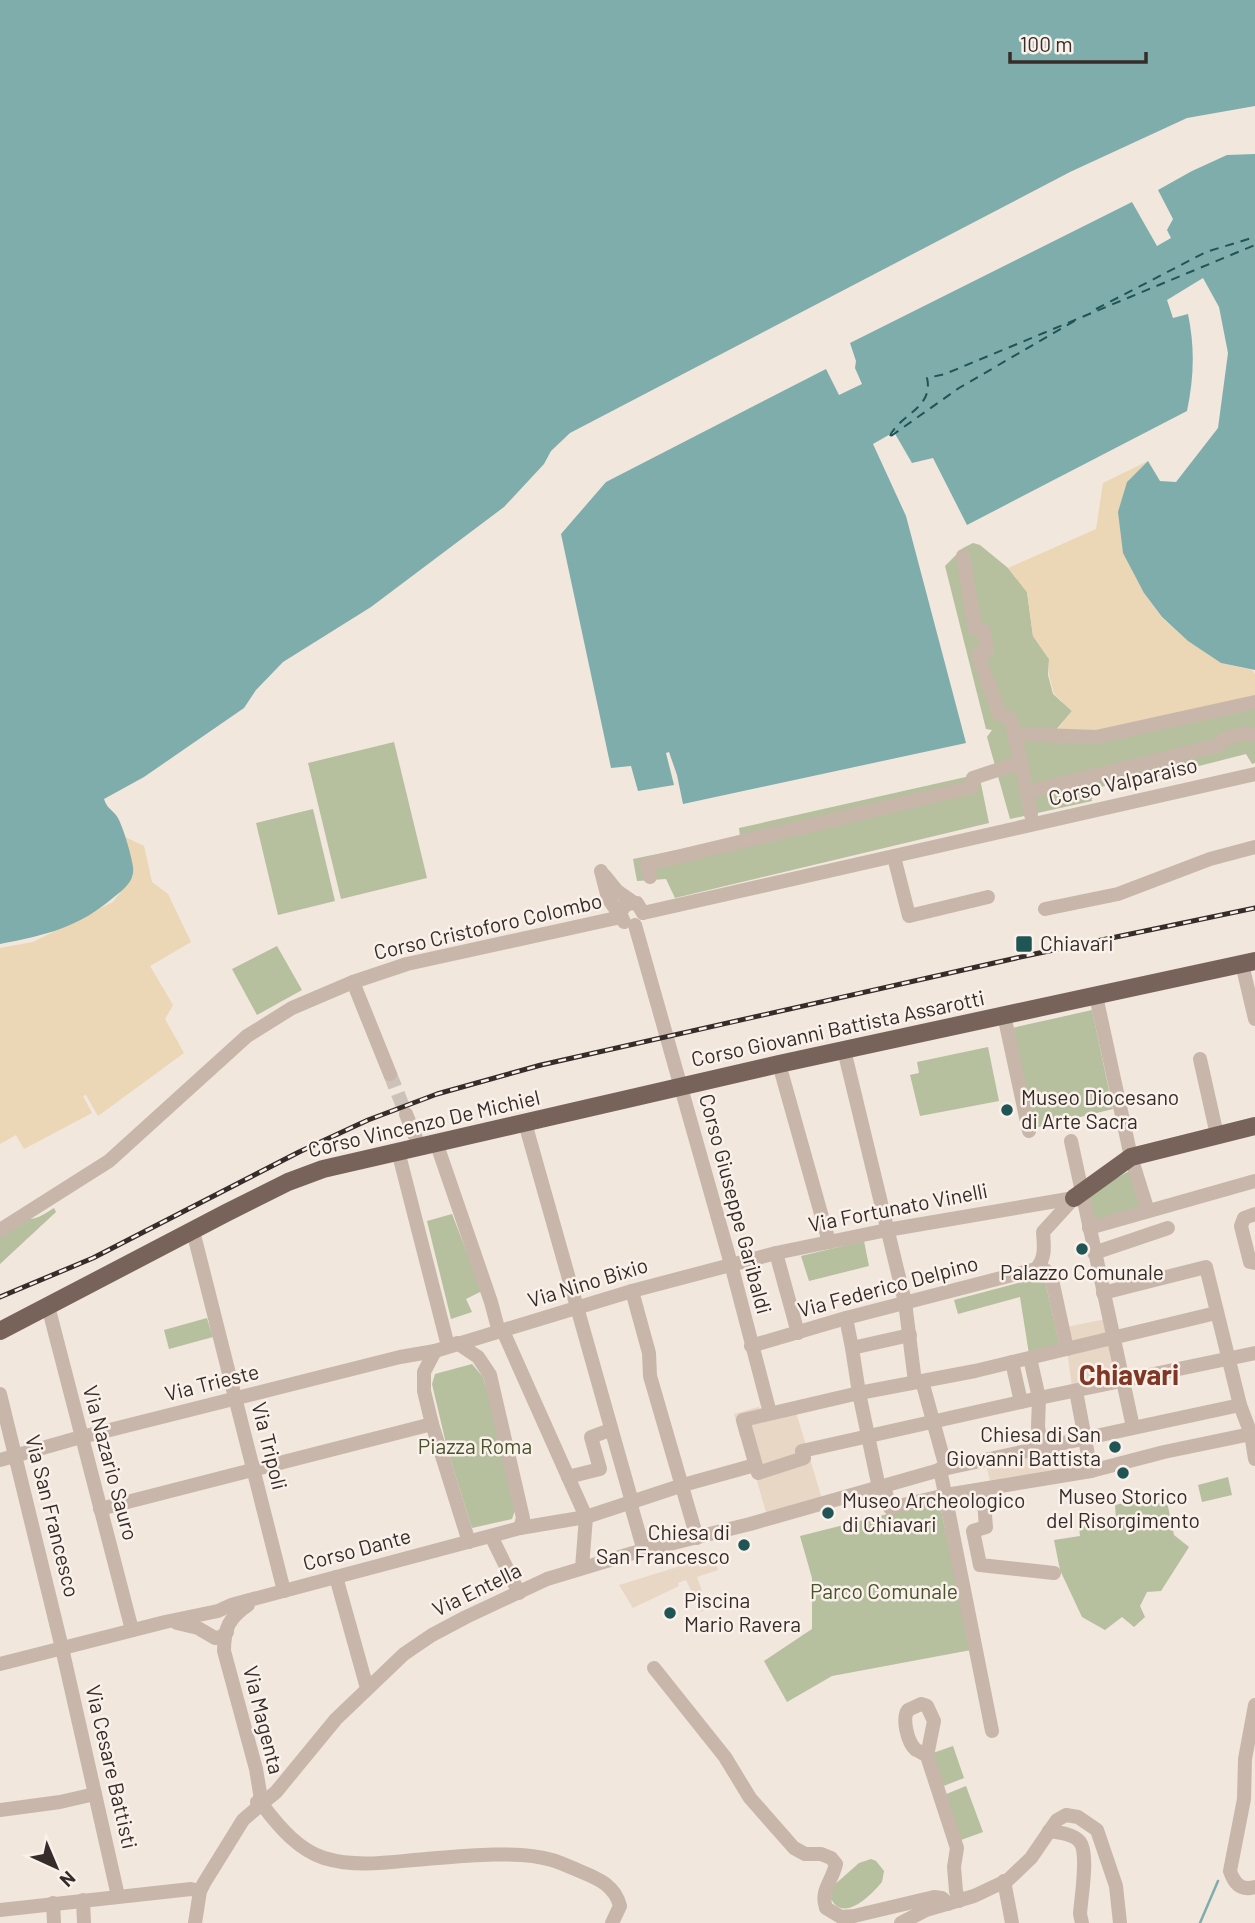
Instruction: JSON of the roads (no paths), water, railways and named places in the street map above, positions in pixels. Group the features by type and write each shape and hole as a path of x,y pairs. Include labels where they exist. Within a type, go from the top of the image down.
{"main road":[{"name":"Corso Giovanni Battista Assarotti","path":"682,1086 1249,962"},
{"name":"Corso Vincenzo De Michiel","path":"2,1329 304,1175 682,1086"},
{"path":"1077,1195 1131,1157 1255,1126"}],"street":[{"path":"963,556 975,628 984,631 987,651 978,654 1000,715 1011,719 1017,764 1027,792 1031,815"},
{"path":"1014,734 1096,737 1255,702"},
{"path":"1027,792 1219,745 1223,739 1246,733 1255,735"},
{"path":"650,877 647,864 975,781 1017,764"},
{"name":"Corso Valparaiso","path":"894,857 1255,774"},
{"path":"1045,909 1118,894 1210,859 1255,848"},
{"path":"637,913 601,871 608,898 628,925 637,913 894,857 909,916 988,897"},
{"name":"Corso Giuseppe Garibaldi","path":"637,913 769,1413"},
{"name":"Corso Cristoforo Colombo","path":"0,1230 94,1171 138,1136 247,1036 292,1008 352,982 407,964 621,917"},
{"path":"1249,962 1255,1019"},
{"path":"352,982 390,1074"},
{"path":"1096,996 1131,1157 1148,1211"},
{"path":"1003,1015 1029,1131"},
{"path":"844,1049 905,1302 918,1382 934,1422 992,1731"},
{"path":"1200,1059 1217,1135"},
{"path":"779,1064 829,1242"},
{"path":"407,1114 427,1144 501,1332 586,1517 582,1568"},
{"path":"525,1123 644,1551"},
{"path":"1071,1141 1077,1195 1088,1228 1133,1427"},
{"path":"398,1151 447,1346"},
{"path":"1088,1228 1255,1181"},
{"path":"1036,1269 1044,1254 1043,1232 1077,1195"},
{"name":"Via Fortunato Vinelli","path":"731,1264 887,1230 1077,1195"},
{"path":"1255,1214 1244,1218 1241,1226 1250,1262 1255,1263"},
{"path":"1094,1253 1168,1227"},
{"name":"Via Tripoli","path":"192,1231 284,1591"},
{"path":"776,1253 798,1333"},
{"name":"Via Nino Bixio","path":"447,1346 731,1264"},
{"path":"1102,1293 1206,1267 1240,1405 1253,1434 1255,1458"},
{"path":"1036,1269 1045,1270 1051,1275 1067,1349"},
{"name":"Via Federico Delpino","path":"751,1346 905,1302 1036,1269"},
{"path":"632,1291 649,1353 650,1376 697,1538"},
{"name":"Via Nazario Sauro","path":"48,1306 132,1630"},
{"path":"1216,1313 1030,1358 743,1420 755,1465 758,1472 804,1458 803,1451 1255,1353"},
{"path":"846,1318 859,1393 882,1487 890,1508 946,1495 1090,1471 1164,1452 1253,1434"},
{"path":"852,1348 910,1335"},
{"path":"447,1346 424,1372 424,1391 469,1542 520,1528 586,1517 682,1485 755,1465"},
{"path":"447,1346 478,1356 490,1375 523,1518 520,1528"},
{"name":"Via Trieste","path":"0,1460 81,1437 447,1346"},
{"path":"1030,1358 1039,1398 1038,1427 1042,1448"},
{"path":"1012,1362 1021,1402"},
{"path":"1075,1392 1090,1471"},
{"name":"Via San Francesco","path":"0,1394 62,1648"},
{"name":"Via Entella","path":"200,1891 243,1820 276,1792 336,1719 404,1654 432,1635 547,1579 943,1469 1240,1405"},
{"path":"100,1509 432,1424"},
{"path":"568,1477 600,1469 591,1437 610,1430"},
{"path":"983,1489 986,1527 973,1531 980,1565 1054,1573"},
{"path":"491,1536 519,1593"},
{"name":"Corso Dante","path":"217,1624 257,1598 469,1542"},
{"path":"336,1577 367,1688"},
{"path":"0,1664 165,1622 217,1624"},
{"name":"Via Magenta","path":"217,1624 256,1769 262,1803"},
{"name":"Via Cesare Battisti","path":"62,1648 118,1896"},
{"path":"654,1668 725,1757 750,1798 794,1848 805,1854 821,1854 831,1858 836,1864 823,1891 826,1908 841,1917 934,1897 954,1902"},
{"path":"1255,1705 1245,1759 1244,1799 1230,1871 1239,1886 1255,1887"},
{"path":"927,1756 957,1848 954,1902"},
{"path":"0,1810 95,1794"},
{"path":"262,1803 297,1844 321,1857 341,1862 370,1864 514,1855 551,1859 601,1880 612,1889 620,1906 617,1921"},
{"path":"901,1923 926,1910 954,1902 1004,1881 1031,1858 1057,1820 1066,1815 1078,1817 1097,1830 1116,1886 1120,1923"},
{"path":"1049,1831 1077,1839 1082,1844 1085,1854 1080,1914 1082,1923"},
{"path":"1004,1881 1012,1923"},
{"path":"0,1910 191,1889 200,1891 195,1923"},
{"path":"83,1900 84,1923"},
{"path":"53,1903 54,1923"}],"water":[{"path":"0,0 1255,0 1255,106 1187,118 1070,172 570,433 551,451 544,464 504,507 371,607 283,662 256,690 244,708 144,777 104,799 121,825 132,862 132,876 121,891 101,908 61,929 0,944"},
{"path":"1255,154 1255,670 1221,663 1188,641 1162,617 1144,593 1123,553 1118,512 1127,482 1148,461 1160,481 1176,482 1218,428 1228,353 1219,307 1203,278 1167,300 1173,318 1188,314 1193,362 1187,411 967,525 933,458 912,463 894,432 873,444 906,516 966,743 683,804 669,752 666,753 674,785 638,791 631,766 611,768 561,534 606,482 826,369 839,395 862,384 855,368 856,361 850,343 1132,202 1157,246 1171,238 1167,230 1173,219 1158,190 1227,155"}],"waterway":[{"path":"1200,1923 1218,1881"}],"tunnel":[{"path":"390,1074 406,1114"}],"railway":[{"path":"0,1297 93,1258 299,1152 368,1120 437,1094 541,1065 1025,956 1255,908"}],"place":[{"name":"Chiavari","path":"1024,944"},
{"name":"Museo Diocesano di Arte Sacra","path":"1007,1110"},
{"name":"Palazzo Comunale","path":"1082,1249"},
{"name":"Chiesa di San Giovanni Battista","path":"1115,1447"},
{"name":"Museo Storico del Risorgimento","path":"1123,1473"},
{"name":"Museo Archeologico di Chiavari","path":"828,1513"},
{"name":"Chiesa di San Francesco","path":"744,1545"},
{"name":"Piscina Mario Ravera","path":"670,1613"}],"district":[{"name":"Chiavari","path":"1129,1375"}],"park label":[{"name":"Piazza Roma","path":"475,1447"},
{"name":"Parco Comunale","path":"884,1592"}]}
